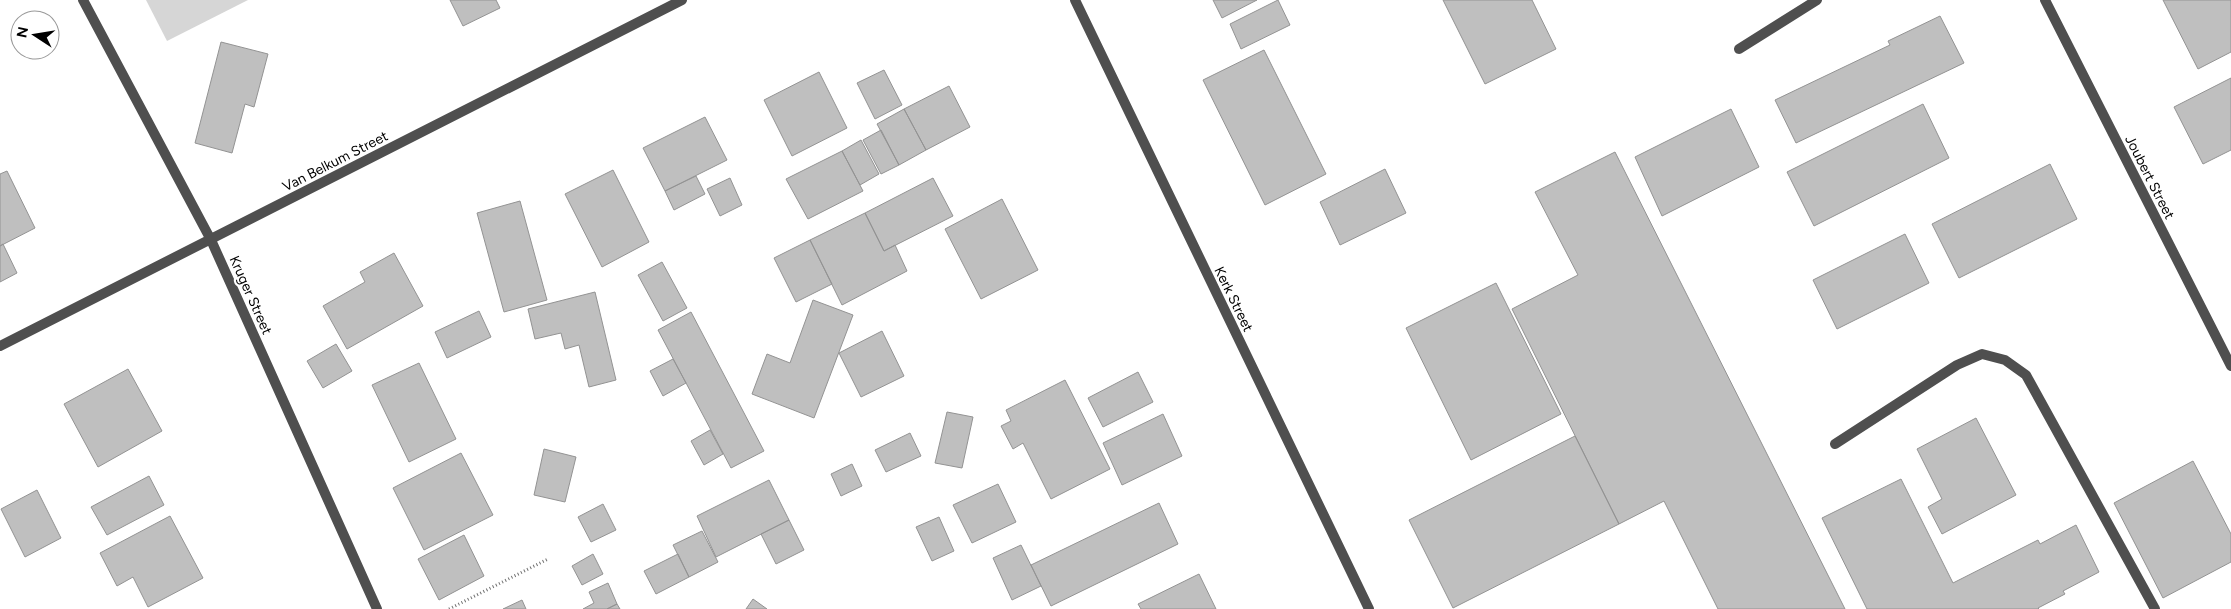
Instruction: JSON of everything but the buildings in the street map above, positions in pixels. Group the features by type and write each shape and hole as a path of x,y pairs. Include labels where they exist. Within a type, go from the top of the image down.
{"street":[{"name":"Kruger Street","path":"83,0 211,240 377,609"},
{"name":"Van Belkum Street","path":"0,346 682,0"},
{"name":"Kerk Street","path":"1075,0 1369,609"},
{"path":"1739,49 1817,0"},
{"name":"Joubert Street","path":"2045,0 2231,366"},
{"path":"1835,444 1957,365 1982,354 2005,360 2026,375 2155,609"}],"path":[{"path":"450,609 548,559"}],"shaded area":[{"path":"146,0 248,0 167,41"}]}
